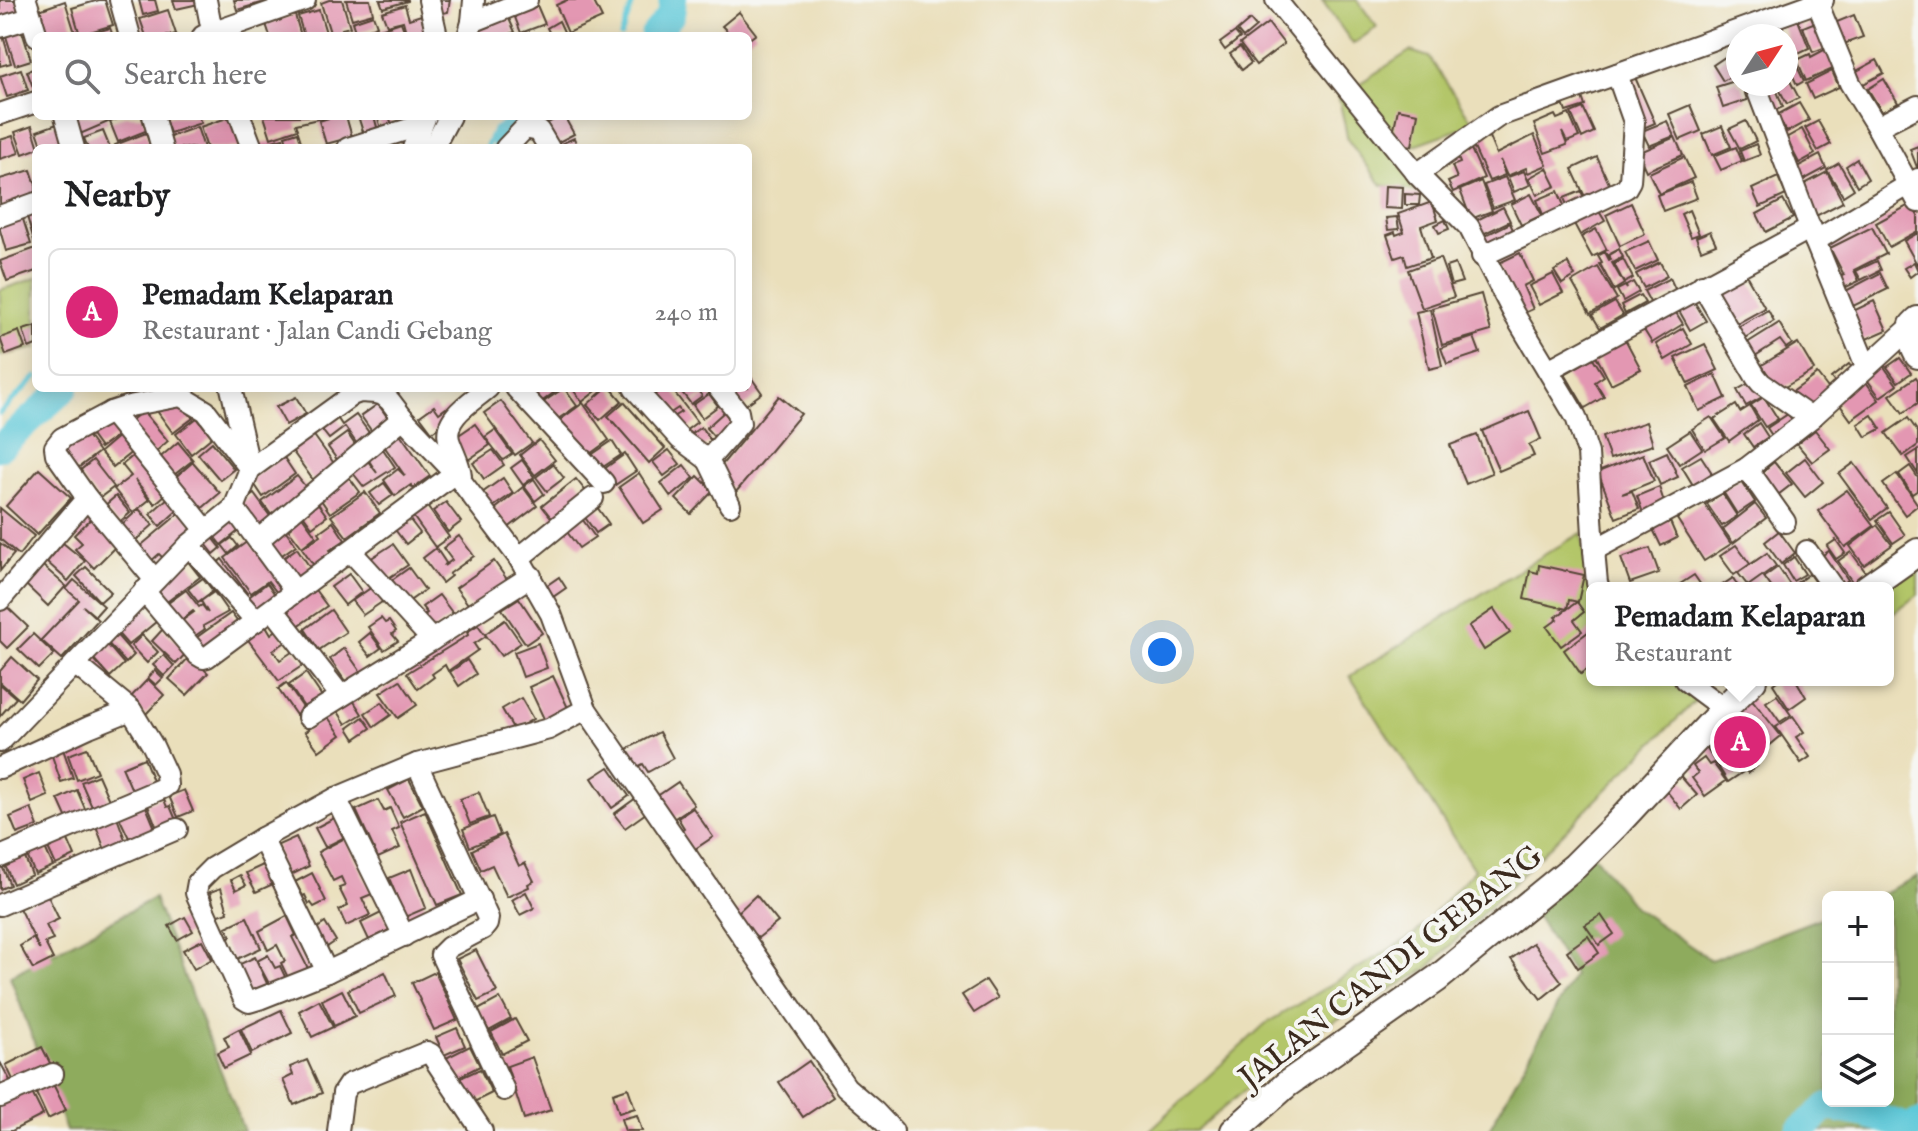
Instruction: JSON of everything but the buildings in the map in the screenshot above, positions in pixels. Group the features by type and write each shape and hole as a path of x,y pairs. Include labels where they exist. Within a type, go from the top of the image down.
{"main road":[{"path":"1916,323 1915,349 1918,355"},
{"path":"1876,582 1918,552"},
{"name":"JALAN CANDI GEBANG","path":"1234,1131 1287,1084 1438,978 1575,866 1747,686"}],"street":[{"path":"120,0 129,32"},
{"path":"206,0 210,32"},
{"path":"218,32 305,0"},
{"path":"429,0 436,32"},
{"path":"470,29 474,0"},
{"path":"470,29 527,0"},
{"path":"1276,0 1417,174 1469,227 1514,314 1576,417 1588,453 1597,582"},
{"path":"1548,370 1702,285 1915,188 1850,83 1820,1 1766,24"},
{"path":"0,27 31,18"},
{"path":"1417,174 1499,116 1617,74 1726,40"},
{"path":"1482,256 1622,191 1628,185 1634,122 1617,74"},
{"path":"1760,96 1866,366"},
{"path":"0,114 32,103"},
{"path":"1877,127 1918,106"},
{"path":"66,120 73,144"},
{"path":"154,120 161,144"},
{"path":"242,120 250,144"},
{"path":"359,144 424,120"},
{"path":"415,144 424,120"},
{"path":"435,144 448,120"},
{"path":"510,144 525,128 539,131 547,144"},
{"path":"0,216 32,204"},
{"path":"1702,285 1756,377 1811,418"},
{"path":"1594,550 1747,468 1811,418 1916,323"},
{"path":"232,392 250,469"},
{"path":"0,742 189,545 234,508 250,469 352,395 360,392 383,395 458,477 519,558 551,614 586,709 846,1087 893,1131"},
{"path":"250,469 206,411 181,396 111,412 62,438 55,447 56,454 203,658 458,477 462,473 449,439 449,425 483,392"},
{"path":"519,392 599,491 519,558"},
{"path":"638,392 680,439 708,460 730,505"},
{"path":"708,460 740,423 738,412 722,392"},
{"path":"111,412 206,530"},
{"path":"258,540 403,418"},
{"path":"1747,468 1785,522"},
{"path":"0,600 87,498"},
{"path":"234,508 295,591"},
{"path":"189,545 256,621"},
{"path":"1807,551 1829,582"},
{"path":"357,558 432,640"},
{"path":"308,717 531,576"},
{"path":"279,617 341,696"},
{"path":"0,857 167,785 166,774 153,746 131,710 75,664"},
{"path":"1693,686 1724,709"},
{"path":"480,899 327,972 249,1002 244,999 196,893 198,882 212,868 336,798 417,764 549,729 586,709"},
{"path":"0,768 131,710"},
{"path":"417,764 488,918 483,929 449,947 441,955 504,1090"},
{"path":"336,798 404,936"},
{"path":"0,905 177,829"},
{"path":"262,838 327,972"},
{"path":"338,1131 345,1087 427,1052 482,1131"},
{"path":"0,1097 53,1074"}],"green space":[{"path":"1322,0 1357,0 1377,27 1353,44"},
{"path":"1410,51 1429,57 1474,124 1412,146 1391,142 1354,87"},
{"path":"1336,85 1402,159 1418,192 1382,185 1371,171 1348,140"},
{"path":"32,279 32,349 0,356 0,290"},
{"path":"1582,533 1586,574 1590,582 1586,582 1586,686 1689,686 1699,697 1427,969 1310,1035 1196,1131 1149,1131 1265,1024 1415,934 1474,870 1350,676"},
{"path":"1918,544 1918,595 1894,612 1892,582"},
{"path":"1592,853 1634,907 1711,960 1822,917 1822,1107 1894,1107 1894,891 1887,891 1918,876 1918,1131 1488,1131 1574,975 1536,915"},
{"path":"154,898 244,1131 66,1131 10,976"}],"waterway":[{"path":"622,32 634,0"},
{"path":"657,32 671,15 673,0"},
{"path":"488,144 494,130 511,120"},
{"path":"505,140 506,136 537,120"},
{"path":"0,413 32,381"},
{"path":"0,447 61,392"},
{"path":"1800,1131 1827,1107 1866,1114 1911,1128 1918,1123"}],"place":[{"name":"Pemadam Kelaparan","path":"1740,742"}]}
